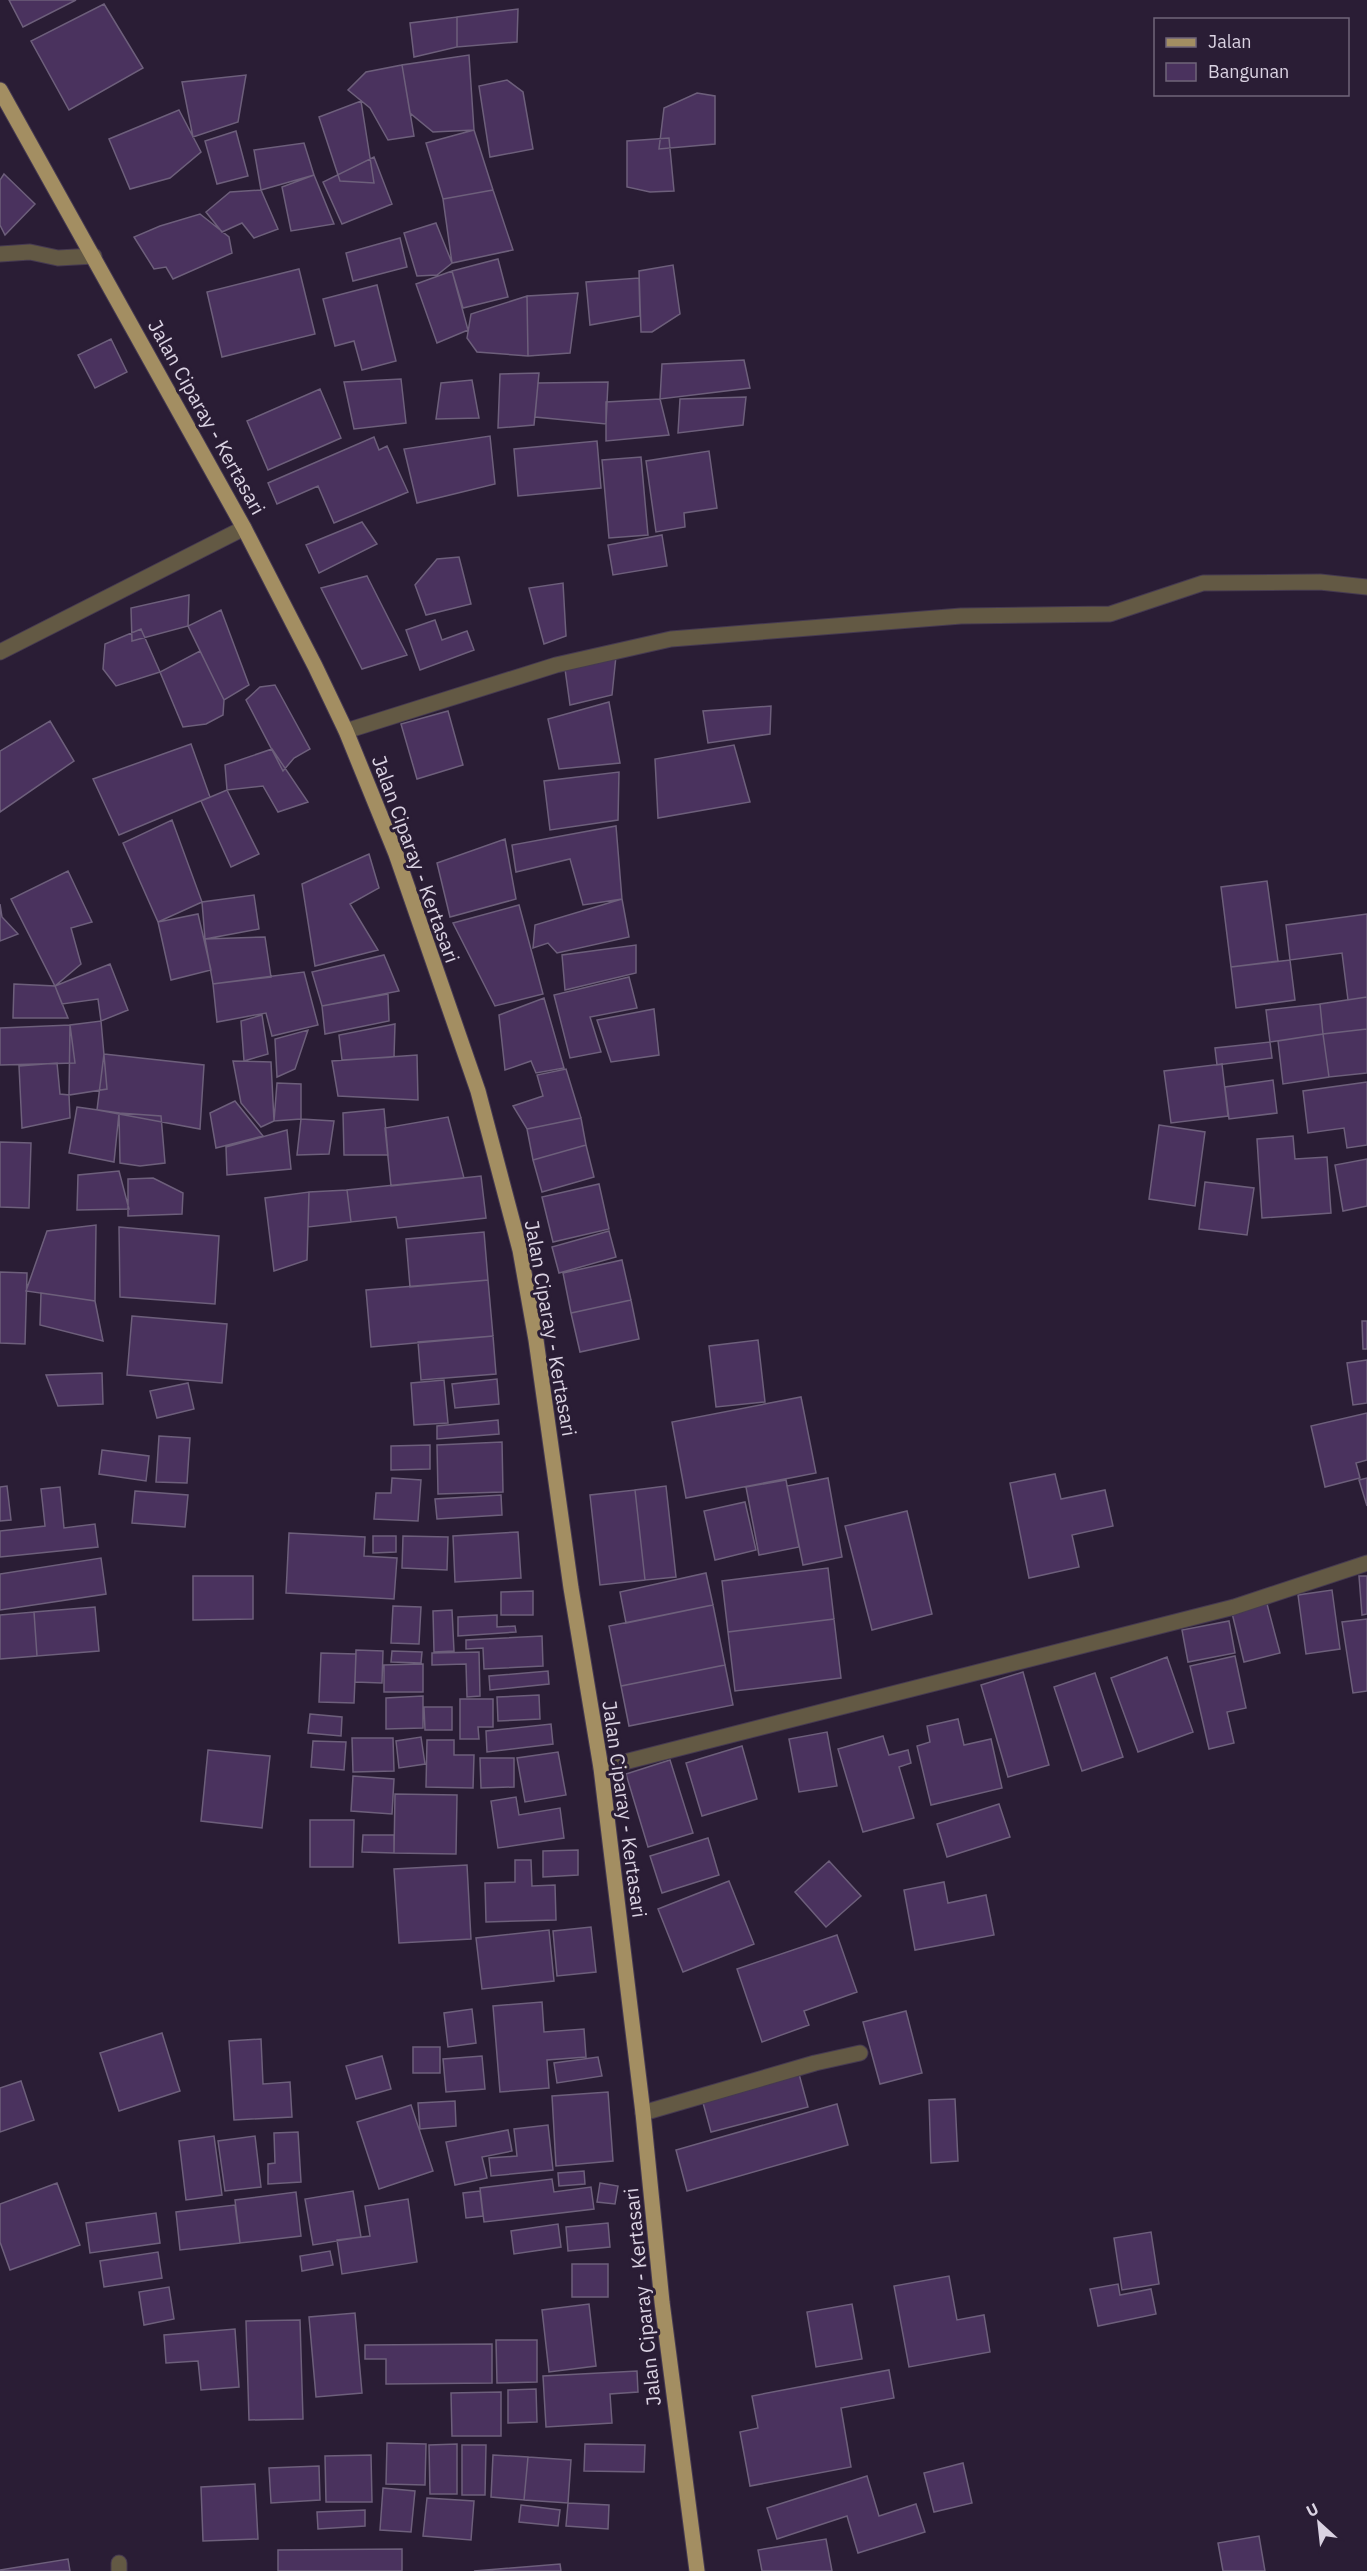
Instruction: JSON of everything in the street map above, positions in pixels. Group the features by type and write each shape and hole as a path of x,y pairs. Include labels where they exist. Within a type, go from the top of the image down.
{"main road":[{"name":"Jalan Ciparay - Kertasari","path":"0,90 244,528 346,731 396,854 478,1091 520,1250 536,1340 571,1588 601,1768 643,2113 664,2314 697,2571"}],"street":[{"path":"0,254 30,252 58,258 94,256"},
{"path":"0,652 244,528"},
{"path":"346,731 556,665 671,639 961,616 1110,614 1203,583 1320,582 1367,587"},
{"path":"601,1768 1234,1607 1367,1563"},
{"path":"643,2113 815,2063 860,2053"}],"building":[{"path":"9,0 76,0 23,27"},
{"path":"104,4 143,68 69,110 31,41"},
{"path":"518,9 517,42 457,47 457,17"},
{"path":"457,17 457,47 414,57 410,23"},
{"path":"469,55 474,130 433,132 410,113 402,65"},
{"path":"402,65 414,136 388,140 370,108 348,90 366,72"},
{"path":"246,75 238,122 193,137 182,82"},
{"path":"507,80 523,92 533,149 490,157 479,86"},
{"path":"697,93 715,96 715,144 659,149 664,108"},
{"path":"361,101 374,183 340,181 319,117"},
{"path":"179,110 201,152 170,178 130,189 109,139"},
{"path":"474,130 493,190 443,199 426,143"},
{"path":"236,131 248,176 217,184 205,141"},
{"path":"669,138 674,191 650,192 627,187 627,141"},
{"path":"304,143 314,175 261,190 254,150"},
{"path":"374,157 392,204 342,224 323,182"},
{"path":"4,174 35,204 5,235 0,225 0,180"},
{"path":"314,175 334,224 291,231 282,187"},
{"path":"261,190 278,229 254,238 242,223 222,232 206,212 230,192"},
{"path":"493,190 513,250 452,263 443,199"},
{"path":"200,214 229,237 232,253 173,279 166,267 154,269 134,237 160,226"},
{"path":"436,223 452,263 437,275 417,276 404,233"},
{"path":"400,238 407,267 353,281 346,253"},
{"path":"498,259 508,297 463,308 452,271"},
{"path":"673,265 680,314 652,332 641,332 639,271"},
{"path":"299,269 315,334 222,357 207,292"},
{"path":"452,271 468,330 437,343 416,284"},
{"path":"639,278 640,316 590,325 586,282"},
{"path":"377,285 396,361 362,370 354,341 335,346 323,299"},
{"path":"578,293 570,353 528,356 527,296"},
{"path":"527,296 528,356 477,352 467,338 471,314"},
{"path":"111,339 127,372 95,388 78,355"},
{"path":"744,360 750,388 660,399 662,364"},
{"path":"539,373 534,425 498,428 500,374"},
{"path":"401,379 406,423 354,429 344,382"},
{"path":"472,380 479,418 436,419 441,383"},
{"path":"608,382 606,424 535,417 538,383"},
{"path":"320,389 341,438 268,470 247,421"},
{"path":"746,397 743,425 678,433 680,399"},
{"path":"660,399 669,435 606,441 606,402"},
{"path":"490,436 495,484 417,503 404,449"},
{"path":"374,437 379,450 387,446 408,492 334,523 318,486 277,504 268,483"},
{"path":"597,441 601,488 518,496 514,449"},
{"path":"709,451 717,508 684,513 685,527 656,532 646,461"},
{"path":"641,457 648,535 609,538 602,460"},
{"path":"362,522 377,544 319,573 306,545"},
{"path":"662,535 667,566 613,575 608,545"},
{"path":"459,557 471,604 426,615 415,585 437,559"},
{"path":"367,576 407,655 362,669 321,588"},
{"path":"563,583 566,636 544,644 529,588"},
{"path":"189,595 188,626 132,641 131,608"},
{"path":"221,610 249,685 224,700 188,626"},
{"path":"435,620 442,640 467,631 474,650 420,670 406,630"},
{"path":"141,629 160,672 116,686 103,669 105,644"},
{"path":"200,651 224,700 223,715 206,724 183,727 160,672"},
{"path":"616,656 612,695 570,705 565,669"},
{"path":"275,685 310,749 294,758 283,771 246,700 260,687"},
{"path":"609,702 620,763 559,769 548,719"},
{"path":"771,706 770,734 708,743 703,711"},
{"path":"448,711 463,765 417,779 401,724"},
{"path":"50,721 74,761 0,812 0,751"},
{"path":"191,744 210,797 119,835 93,779"},
{"path":"734,745 750,802 658,818 655,759"},
{"path":"272,749 308,802 278,812 263,786 227,790 225,765"},
{"path":"619,772 618,820 550,830 544,781"},
{"path":"227,790 259,854 231,867 201,801"},
{"path":"172,820 202,902 158,922 123,843"},
{"path":"616,826 622,899 583,905 570,859 516,872 512,845"},
{"path":"505,839 516,899 450,917 437,863"},
{"path":"369,854 379,888 350,904 378,950 315,966 302,884"},
{"path":"68,871 92,922 71,928 81,964 55,986 11,899"},
{"path":"1267,881 1278,961 1231,967 1221,887"},
{"path":"254,895 259,929 205,939 202,902"},
{"path":"622,899 629,937 557,953 548,943 533,948 535,925"},
{"path":"0,904 2,917 18,934 0,941"},
{"path":"519,905 543,994 495,1006 453,923"},
{"path":"198,914 211,970 171,980 158,922"},
{"path":"1367,914 1367,997 1348,1000 1342,953 1290,960 1286,925"},
{"path":"265,937 271,977 213,984 205,939"},
{"path":"636,945 636,973 565,990 562,955"},
{"path":"384,955 399,991 322,1006 312,972"},
{"path":"1290,960 1295,1000 1236,1008 1231,967"},
{"path":"110,964 128,1010 101,1021 98,999 62,1004 55,986"},
{"path":"304,972 318,1025 272,1036 266,1013 217,1022 213,984"},
{"path":"629,977 637,1008 590,1017 601,1052 570,1058 554,995"},
{"path":"14,984 55,986 68,1018 13,1018"},
{"path":"388,994 389,1021 325,1034 322,1006"},
{"path":"1367,997 1367,1029 1323,1034 1320,1004"},
{"path":"544,998 564,1068 536,1073 531,1061 505,1070 499,1015"},
{"path":"1320,1004 1323,1034 1270,1042 1266,1010"},
{"path":"654,1009 659,1055 611,1062 597,1020"},
{"path":"262,1015 268,1054 244,1061 241,1021"},
{"path":"101,1021 107,1089 69,1095 70,1025"},
{"path":"395,1024 394,1057 342,1060 339,1035"},
{"path":"70,1025 75,1063 0,1065 0,1028"},
{"path":"1367,1029 1367,1073 1329,1077 1323,1034"},
{"path":"308,1030 295,1069 277,1077 275,1039"},
{"path":"1323,1034 1329,1077 1283,1084 1278,1041"},
{"path":"1270,1042 1272,1058 1217,1065 1215,1048"},
{"path":"104,1054 204,1065 200,1129 97,1110"},
{"path":"417,1055 418,1100 338,1096 332,1061"},
{"path":"233,1061 271,1062 274,1121 261,1127 241,1103"},
{"path":"57,1063 60,1094 69,1095 70,1118 22,1128 19,1066"},
{"path":"1222,1064 1228,1116 1171,1123 1164,1071"},
{"path":"566,1069 581,1118 527,1129 513,1106 543,1096 537,1075"},
{"path":"1273,1080 1277,1113 1229,1119 1225,1087"},
{"path":"1367,1082 1367,1145 1347,1148 1344,1128 1308,1133 1303,1091"},
{"path":"277,1083 301,1084 301,1119 274,1121"},
{"path":"235,1101 263,1136 216,1148 210,1113"},
{"path":"77,1107 119,1113 114,1162 69,1153"},
{"path":"384,1109 388,1155 344,1155 343,1113"},
{"path":"119,1113 161,1116 165,1163 140,1166 120,1163"},
{"path":"448,1117 464,1178 391,1186 385,1128"},
{"path":"581,1118 586,1145 533,1160 527,1129"},
{"path":"301,1119 334,1121 329,1154 297,1155"},
{"path":"1159,1125 1205,1132 1195,1206 1149,1199"},
{"path":"287,1130 291,1169 227,1175 226,1147"},
{"path":"1293,1136 1295,1159 1327,1157 1331,1213 1262,1218 1257,1139"},
{"path":"0,1142 31,1143 29,1208 0,1207"},
{"path":"586,1145 594,1177 542,1192 533,1160"},
{"path":"1367,1159 1367,1206 1343,1211 1335,1165"},
{"path":"119,1171 129,1209 77,1210 78,1175"},
{"path":"481,1176 486,1218 398,1228 396,1217 351,1222 347,1190"},
{"path":"153,1178 183,1193 182,1214 128,1216 128,1179"},
{"path":"1205,1182 1254,1188 1247,1235 1199,1229"},
{"path":"599,1184 609,1229 553,1242 542,1197"},
{"path":"347,1190 351,1222 308,1227 309,1192"},
{"path":"309,1192 307,1260 274,1271 265,1198"},
{"path":"96,1225 95,1301 26,1291 47,1231"},
{"path":"119,1227 219,1236 215,1304 120,1297"},
{"path":"609,1231 616,1257 559,1273 552,1247"},
{"path":"484,1232 488,1280 410,1287 406,1239"},
{"path":"622,1260 631,1300 571,1313 563,1273"},
{"path":"0,1272 27,1273 25,1344 0,1343"},
{"path":"488,1280 493,1336 371,1347 366,1290"},
{"path":"41,1293 95,1301 103,1341 40,1325"},
{"path":"631,1300 639,1339 580,1352 571,1313"},
{"path":"132,1316 227,1324 222,1383 127,1375"},
{"path":"1362,1321 1367,1321 1367,1349 1363,1349"},
{"path":"493,1336 496,1374 421,1380 418,1342"},
{"path":"758,1340 765,1402 716,1407 709,1346"},
{"path":"1367,1360 1367,1403 1353,1405 1347,1363"},
{"path":"102,1373 103,1404 58,1406 46,1375"},
{"path":"497,1379 499,1404 455,1408 452,1384"},
{"path":"444,1380 448,1423 414,1425 411,1383"},
{"path":"188,1383 194,1409 157,1418 150,1391"},
{"path":"801,1397 816,1473 686,1498 672,1422"},
{"path":"1367,1413 1367,1460 1356,1463 1360,1478 1325,1487 1311,1426"},
{"path":"498,1420 499,1434 437,1439 437,1426"},
{"path":"159,1436 190,1438 187,1483 156,1482"},
{"path":"502,1442 503,1492 438,1494 437,1445"},
{"path":"430,1445 430,1469 391,1470 391,1446"},
{"path":"102,1450 149,1456 146,1481 99,1474"},
{"path":"1055,1474 1061,1499 1105,1490 1113,1526 1072,1535 1079,1567 1029,1578 1010,1483"},
{"path":"392,1478 421,1480 418,1521 374,1519 376,1493 391,1493"},
{"path":"828,1478 842,1557 803,1565 787,1486"},
{"path":"1367,1478 1367,1506 1359,1480"},
{"path":"786,1480 799,1547 759,1555 746,1487"},
{"path":"7,1486 11,1520 0,1521 0,1487"},
{"path":"666,1486 676,1577 645,1580 635,1490"},
{"path":"60,1487 64,1528 95,1524 98,1547 0,1557 0,1531 45,1526 41,1489"},
{"path":"635,1490 645,1580 600,1585 590,1495"},
{"path":"135,1491 188,1495 185,1527 132,1523"},
{"path":"501,1495 502,1515 437,1519 435,1499"},
{"path":"745,1502 756,1550 715,1560 704,1511"},
{"path":"907,1511 932,1614 872,1630 845,1526"},
{"path":"518,1532 521,1578 455,1582 453,1536"},
{"path":"289,1533 365,1537 364,1556 397,1558 394,1599 286,1593"},
{"path":"373,1536 396,1536 396,1552 373,1553"},
{"path":"403,1536 448,1537 447,1570 402,1568"},
{"path":"101,1558 106,1594 0,1610 0,1574"},
{"path":"828,1568 834,1619 728,1632 722,1581"},
{"path":"706,1573 713,1605 626,1623 620,1592"},
{"path":"193,1576 253,1576 253,1619 193,1620"},
{"path":"1359,1576 1367,1576 1367,1614 1362,1615"},
{"path":"1332,1590 1340,1649 1306,1654 1298,1595"},
{"path":"533,1591 533,1615 501,1615 501,1592"},
{"path":"1267,1604 1280,1653 1244,1662 1232,1613"},
{"path":"713,1605 725,1665 621,1686 609,1626"},
{"path":"393,1606 421,1607 419,1644 391,1643"},
{"path":"95,1607 99,1651 37,1656 34,1612"},
{"path":"452,1610 454,1651 434,1652 433,1611"},
{"path":"34,1612 37,1656 0,1659 0,1615"},
{"path":"497,1615 497,1627 515,1626 516,1632 458,1636 458,1617"},
{"path":"834,1619 841,1678 735,1691 728,1632"},
{"path":"1367,1619 1367,1691 1353,1693 1342,1622"},
{"path":"1229,1621 1235,1653 1188,1662 1182,1630"},
{"path":"542,1636 543,1666 484,1669 483,1648 466,1649 466,1640"},
{"path":"356,1650 383,1651 382,1683 355,1682"},
{"path":"392,1651 422,1652 421,1663 391,1662"},
{"path":"479,1652 480,1696 467,1697 466,1664 432,1665 432,1653"},
{"path":"321,1653 356,1654 354,1703 319,1702"},
{"path":"1235,1656 1246,1708 1227,1712 1234,1743 1209,1749 1190,1666"},
{"path":"1167,1657 1193,1732 1138,1752 1111,1678"},
{"path":"423,1664 423,1692 384,1692 384,1665"},
{"path":"725,1665 733,1705 629,1726 621,1686"},
{"path":"548,1671 549,1684 490,1690 489,1676"},
{"path":"1023,1672 1049,1765 1008,1777 981,1685"},
{"path":"1095,1673 1123,1757 1082,1771 1054,1687"},
{"path":"539,1695 540,1719 498,1721 497,1697"},
{"path":"423,1696 423,1728 386,1729 386,1698"},
{"path":"460,1699 493,1699 493,1727 478,1727 479,1739 460,1739"},
{"path":"424,1707 452,1707 452,1730 425,1730"},
{"path":"310,1714 342,1717 341,1736 308,1733"},
{"path":"958,1719 964,1745 991,1739 1002,1788 931,1805 917,1746 930,1742 927,1726"},
{"path":"551,1724 553,1744 487,1752 486,1731"},
{"path":"827,1732 837,1786 799,1792 789,1739"},
{"path":"883,1736 889,1755 908,1750 911,1763 899,1767 914,1818 863,1832 838,1749"},
{"path":"421,1737 425,1764 399,1768 396,1741"},
{"path":"352,1738 393,1738 394,1771 353,1772"},
{"path":"427,1740 454,1740 454,1755 474,1755 473,1788 426,1787"},
{"path":"313,1741 346,1742 344,1770 311,1767"},
{"path":"742,1746 757,1799 702,1816 686,1763"},
{"path":"208,1750 270,1756 262,1828 201,1821"},
{"path":"558,1752 566,1795 525,1802 517,1758"},
{"path":"480,1758 514,1758 514,1787 481,1788"},
{"path":"670,1760 693,1833 648,1847 626,1774"},
{"path":"353,1776 394,1779 392,1814 351,1811"},
{"path":"395,1794 457,1795 456,1854 394,1853"},
{"path":"516,1797 519,1815 560,1808 564,1838 498,1848 491,1801"},
{"path":"999,1804 1010,1837 947,1857 937,1824"},
{"path":"310,1820 354,1820 353,1867 310,1867"},
{"path":"363,1835 394,1835 394,1853 362,1852"},
{"path":"708,1838 719,1875 662,1893 650,1856"},
{"path":"578,1850 578,1875 543,1877 543,1851"},
{"path":"515,1860 531,1860 532,1886 555,1885 556,1920 486,1922 485,1883 515,1882"},
{"path":"829,1861 861,1896 826,1927 795,1892"},
{"path":"467,1865 471,1939 399,1943 394,1869"},
{"path":"729,1881 754,1944 683,1972 658,1909"},
{"path":"944,1882 948,1903 986,1895 994,1935 915,1950 904,1890"},
{"path":"591,1927 596,1972 557,1976 553,1931"},
{"path":"549,1930 554,1981 482,1989 476,1938"},
{"path":"837,1935 857,1992 804,2011 809,2025 762,2042 737,1969"},
{"path":"542,2002 544,2032 584,2029 586,2057 547,2060 549,2088 500,2092 493,2006"},
{"path":"472,2009 476,2043 448,2047 444,2013"},
{"path":"906,2011 922,2073 880,2084 863,2022"},
{"path":"162,2033 180,2091 119,2111 100,2053"},
{"path":"261,2039 263,2084 290,2082 292,2117 234,2120 229,2041"},
{"path":"413,2047 440,2047 440,2073 413,2073"},
{"path":"382,2056 391,2089 356,2099 346,2066"},
{"path":"482,2056 485,2089 446,2092 443,2059"},
{"path":"598,2057 602,2076 557,2083 554,2063"},
{"path":"799,2074 808,2107 711,2132 702,2099"},
{"path":"21,2081 34,2120 0,2132 0,2088"},
{"path":"608,2092 613,2161 556,2166 552,2096"},
{"path":"955,2099 958,2161 931,2163 929,2100"},
{"path":"455,2101 456,2126 420,2129 418,2103"},
{"path":"837,2104 848,2145 687,2191 676,2150"},
{"path":"411,2105 433,2171 379,2189 357,2122"},
{"path":"548,2125 553,2170 491,2176 489,2158 517,2156 514,2129"},
{"path":"508,2130 512,2151 482,2157 487,2178 455,2185 446,2142"},
{"path":"298,2132 301,2182 268,2184 268,2164 275,2163 274,2133"},
{"path":"214,2136 222,2195 186,2200 179,2141"},
{"path":"255,2136 261,2187 225,2191 218,2141"},
{"path":"584,2171 585,2184 559,2186 558,2173"},
{"path":"552,2179 554,2192 591,2187 594,2209 484,2222 480,2188"},
{"path":"57,2183 80,2245 10,2270 0,2242 0,2204"},
{"path":"600,2183 618,2186 615,2204 597,2202"},
{"path":"353,2191 361,2237 313,2245 305,2199"},
{"path":"480,2191 483,2216 466,2218 463,2193"},
{"path":"296,2192 301,2236 240,2243 235,2200"},
{"path":"408,2199 417,2262 342,2274 337,2240 370,2236 365,2206"},
{"path":"235,2205 240,2243 180,2250 176,2212"},
{"path":"156,2213 160,2243 90,2253 86,2223"},
{"path":"608,2223 610,2247 568,2251 566,2227"},
{"path":"558,2224 561,2247 514,2254 511,2231"},
{"path":"1151,2232 1159,2284 1122,2290 1114,2238"},
{"path":"330,2251 333,2265 302,2271 300,2256"},
{"path":"158,2252 162,2278 104,2287 100,2261"},
{"path":"572,2264 608,2264 608,2297 572,2297"},
{"path":"949,2276 957,2320 984,2315 990,2352 909,2367 894,2286"},
{"path":"1118,2284 1120,2295 1151,2289 1156,2314 1098,2326 1090,2289"},
{"path":"169,2287 174,2319 144,2325 139,2292"},
{"path":"589,2304 596,2366 549,2372 542,2310"},
{"path":"852,2304 862,2359 816,2367 807,2312"},
{"path":"355,2313 362,2393 316,2397 309,2317"},
{"path":"300,2320 303,2419 249,2420 246,2321"},
{"path":"235,2329 239,2387 201,2390 198,2361 166,2363 164,2335"},
{"path":"496,2340 537,2340 537,2382 497,2383"},
{"path":"492,2344 492,2383 386,2384 386,2359 365,2359 365,2345"},
{"path":"889,2370 894,2398 841,2408 851,2467 750,2486 740,2432 758,2428 752,2396"},
{"path":"637,2371 638,2392 610,2394 612,2423 546,2427 543,2376"},
{"path":"536,2389 537,2422 508,2423 508,2390"},
{"path":"501,2392 501,2436 452,2436 451,2393"},
{"path":"387,2443 426,2444 425,2485 386,2484"},
{"path":"457,2444 457,2494 430,2494 429,2445"},
{"path":"585,2444 645,2445 644,2472 584,2471"},
{"path":"462,2445 486,2445 485,2495 462,2495"},
{"path":"371,2455 372,2502 326,2502 325,2456"},
{"path":"493,2455 528,2457 524,2500 491,2497"},
{"path":"528,2457 571,2460 568,2503 524,2500"},
{"path":"963,2463 972,2503 934,2512 924,2473"},
{"path":"319,2466 320,2500 271,2503 269,2468"},
{"path":"867,2476 879,2516 916,2504 925,2532 858,2553 847,2516 777,2539 767,2508"},
{"path":"255,2484 258,2539 203,2541 201,2487"},
{"path":"383,2488 415,2491 411,2532 380,2530"},
{"path":"427,2498 474,2501 471,2540 423,2536"},
{"path":"568,2503 609,2505 608,2529 566,2526"},
{"path":"521,2505 560,2510 558,2526 519,2522"},
{"path":"365,2510 365,2526 318,2529 317,2512"},
{"path":"1259,2536 1265,2571 1223,2571 1218,2543"},
{"path":"826,2539 832,2571 762,2571 758,2550"},
{"path":"402,2549 402,2571 278,2571 278,2550"},
{"path":"68,2559 70,2571 0,2571 0,2570"},
{"path":"560,2564 561,2571 474,2571"}]}
